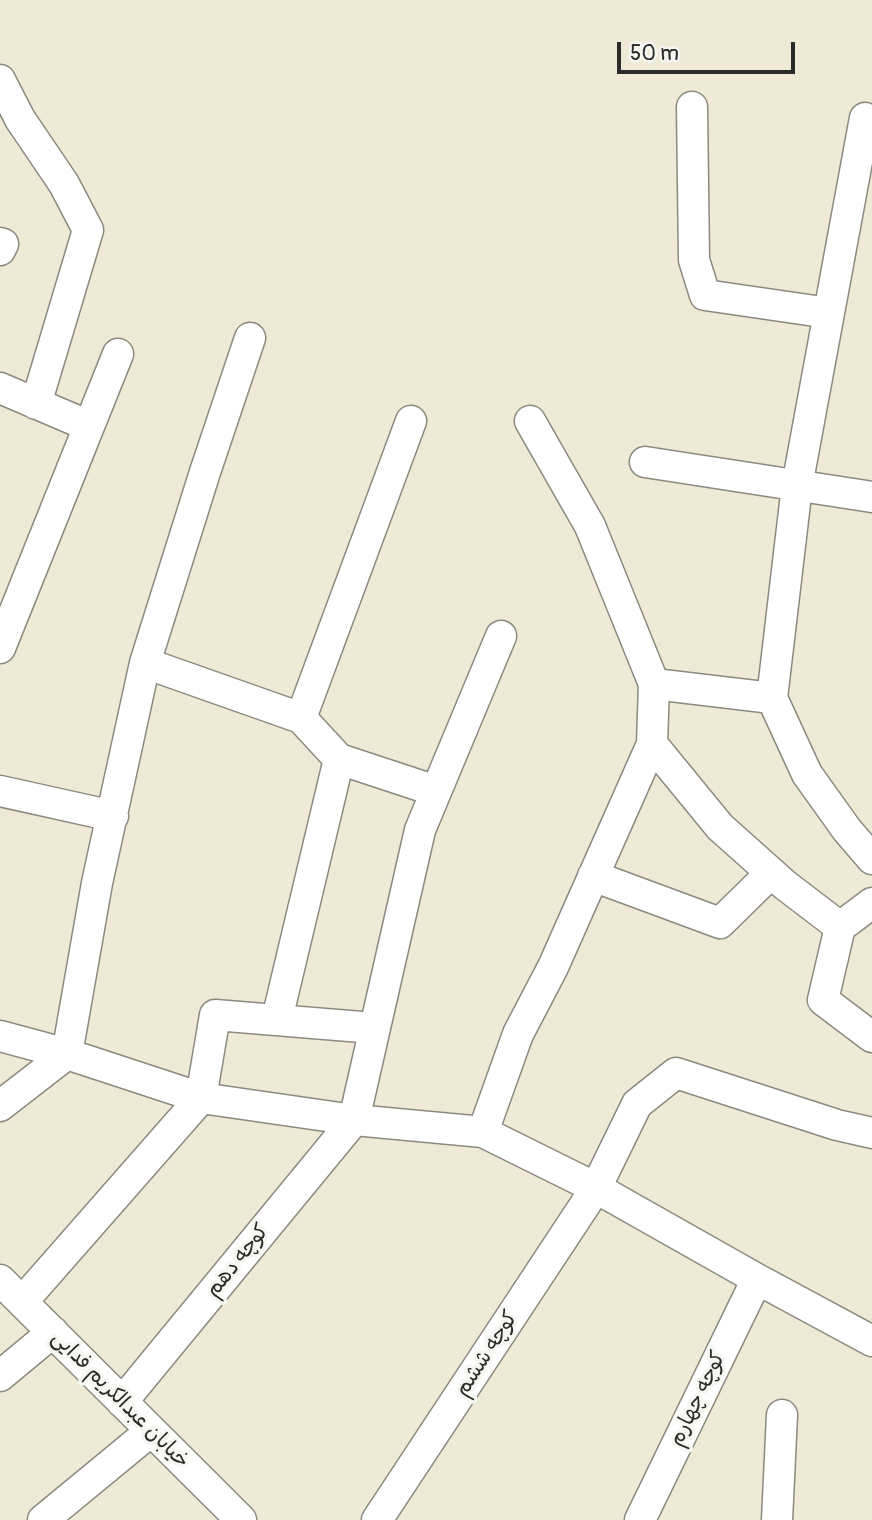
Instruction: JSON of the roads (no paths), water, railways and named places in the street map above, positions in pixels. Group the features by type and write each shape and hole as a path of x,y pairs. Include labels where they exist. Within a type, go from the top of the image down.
{"street":[{"path":"0,80 20,119 64,184 88,230 36,404"},
{"path":"692,107 694,260 705,295 829,313"},
{"path":"864,118 797,486 772,698 807,774 847,830 872,859"},
{"path":"0,243 3,244 0,250"},
{"path":"0,1106 66,1054 97,884 145,663 250,338"},
{"path":"0,648 118,354"},
{"path":"0,388 89,426"},
{"path":"301,718 411,421"},
{"path":"483,1132 518,1034 553,967 652,744 654,684 590,526 530,421"},
{"path":"645,462 872,496"},
{"path":"354,1120 420,830 501,636"},
{"path":"145,663 301,718 339,759 436,791"},
{"path":"654,684 772,698"},
{"path":"652,744 720,827 771,873 840,927"},
{"path":"277,1019 339,759"},
{"path":"0,792 113,816"},
{"path":"593,876 720,923 771,873"},
{"path":"872,903 840,927 823,1000 872,1037"},
{"path":"22,1302 201,1098 215,1015 374,1028"},
{"path":"0,1036 66,1054 201,1098 354,1120 483,1132 596,1188 872,1340"},
{"name":"کوچه ششم","path":"377,1520 596,1188 637,1104 676,1073 837,1125 872,1133"},
{"name":"کوچه دهم","path":"122,1402 354,1120"},
{"name":"کوچه چهارم","path":"640,1520 757,1279"},
{"name":"خیابان عبدالکریم فدایی","path":"0,1280 241,1520"},
{"path":"0,1376 53,1332"},
{"path":"777,1520 782,1415"},
{"path":"43,1520 151,1431"}]}
